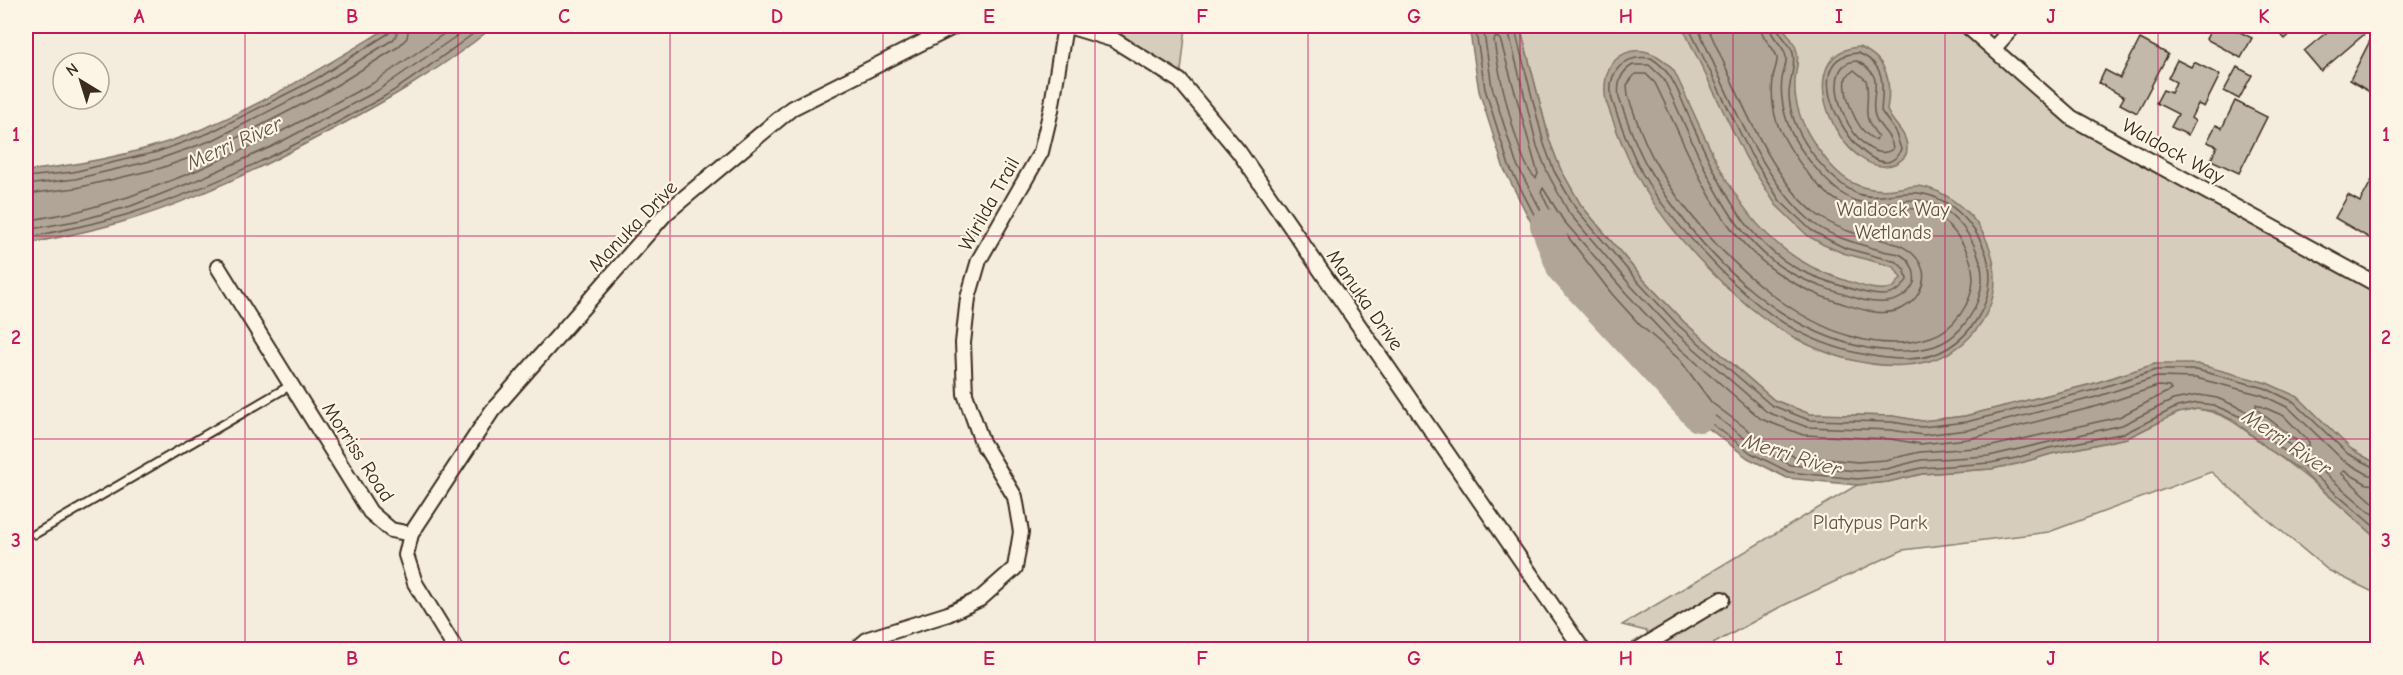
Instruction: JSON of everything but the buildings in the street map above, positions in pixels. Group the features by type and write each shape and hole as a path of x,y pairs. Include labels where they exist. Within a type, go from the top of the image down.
{"street":[{"name":"Manuka Drive","path":"411,534 492,411 666,213 792,108 955,26"},
{"name":"Manuka Drive","path":"1066,26 1114,40 1180,81 1217,125 1239,152 1583,650"},
{"name":"Wirilda Trail","path":"855,650 868,639 948,614 980,599 1015,568 1021,532 1015,497 982,442 965,394 963,343 968,298 978,260 1041,152 1066,26"},
{"name":"Waldock Way","path":"1967,26 2072,118 2378,285"},
{"path":"1994,48 2014,26"},
{"name":"Morriss Road","path":"218,267 370,512 391,530 411,534"},
{"path":"411,534 406,555 415,582 456,650"},
{"path":"1637,650 1722,599"}],"lane":[{"path":"34,534 291,385"}],"green space":[{"path":"1068,26 1186,26 1180,81 1114,40"},
{"name":"Waldock Way Wetlands","path":"1520,26 1967,26 2072,118 2377,285 2377,464 2351,449 2326,428 2155,364 2092,384 1965,416 1922,421 1892,416 1810,414 1774,400 1684,322 1642,278 1581,205 1560,168 1550,142"},
{"name":"Platypus Park","path":"2197,409 2209,411 2238,425 2313,483 2377,538 2377,594 2328,570 2211,472 2049,532 1903,550 1780,607 1704,649 1657,649 1646,631 1622,625 1857,485 1888,482 1922,474 1991,469 2017,464 2051,454 2127,438 2178,413"}],"water":[{"path":"391,26 494,26 432,72 388,99 252,171 180,202 132,219 26,244 26,171 118,156 185,136 278,93"},
{"path":"1469,26 1520,26 1550,142 1560,168 1581,205 1642,278 1684,322 1774,400 1810,414 1893,416 1922,421 1965,416 2092,384 2155,364 2197,364 2267,383 2298,397 2351,449 2377,464 2377,538 2299,469 2271,451 2235,421 2213,411 2197,409 2178,413 2127,438 2051,454 2017,464 1991,469 1922,474 1888,482 1857,485 1787,478 1748,458 1696,419 1662,375 1624,341 1595,308 1536,232 1504,169 1479,91"},
{"path":"1682,26 1781,26 1790,37 1798,55 1795,78 1796,100 1804,125 1822,155 1835,170 1850,181 1866,188 1884,190 1918,186 1928,188 1957,203 1979,226 1991,253 1995,271 1994,290 1989,308 1973,333 1953,351 1929,361 1902,365 1874,364 1847,359 1820,350 1795,338 1751,308 1706,267 1686,244 1650,198 1637,176 1616,130 1606,101 1605,84 1608,71 1615,60 1625,53 1649,52 1662,59 1674,71 1719,167 1736,196 1756,223 1780,246 1809,266 1862,286 1874,289 1893,288 1901,278 1894,267 1843,253 1808,236 1776,205 1746,158"},
{"path":"1859,47 1876,58 1886,72 1889,90 1887,110 1907,144 1906,154 1897,163 1877,165 1858,156 1842,139 1830,117 1824,93 1826,71 1837,55"}],"waterway":[{"name":"Merri River","path":"1546,225 1563,269 1699,416"}]}
